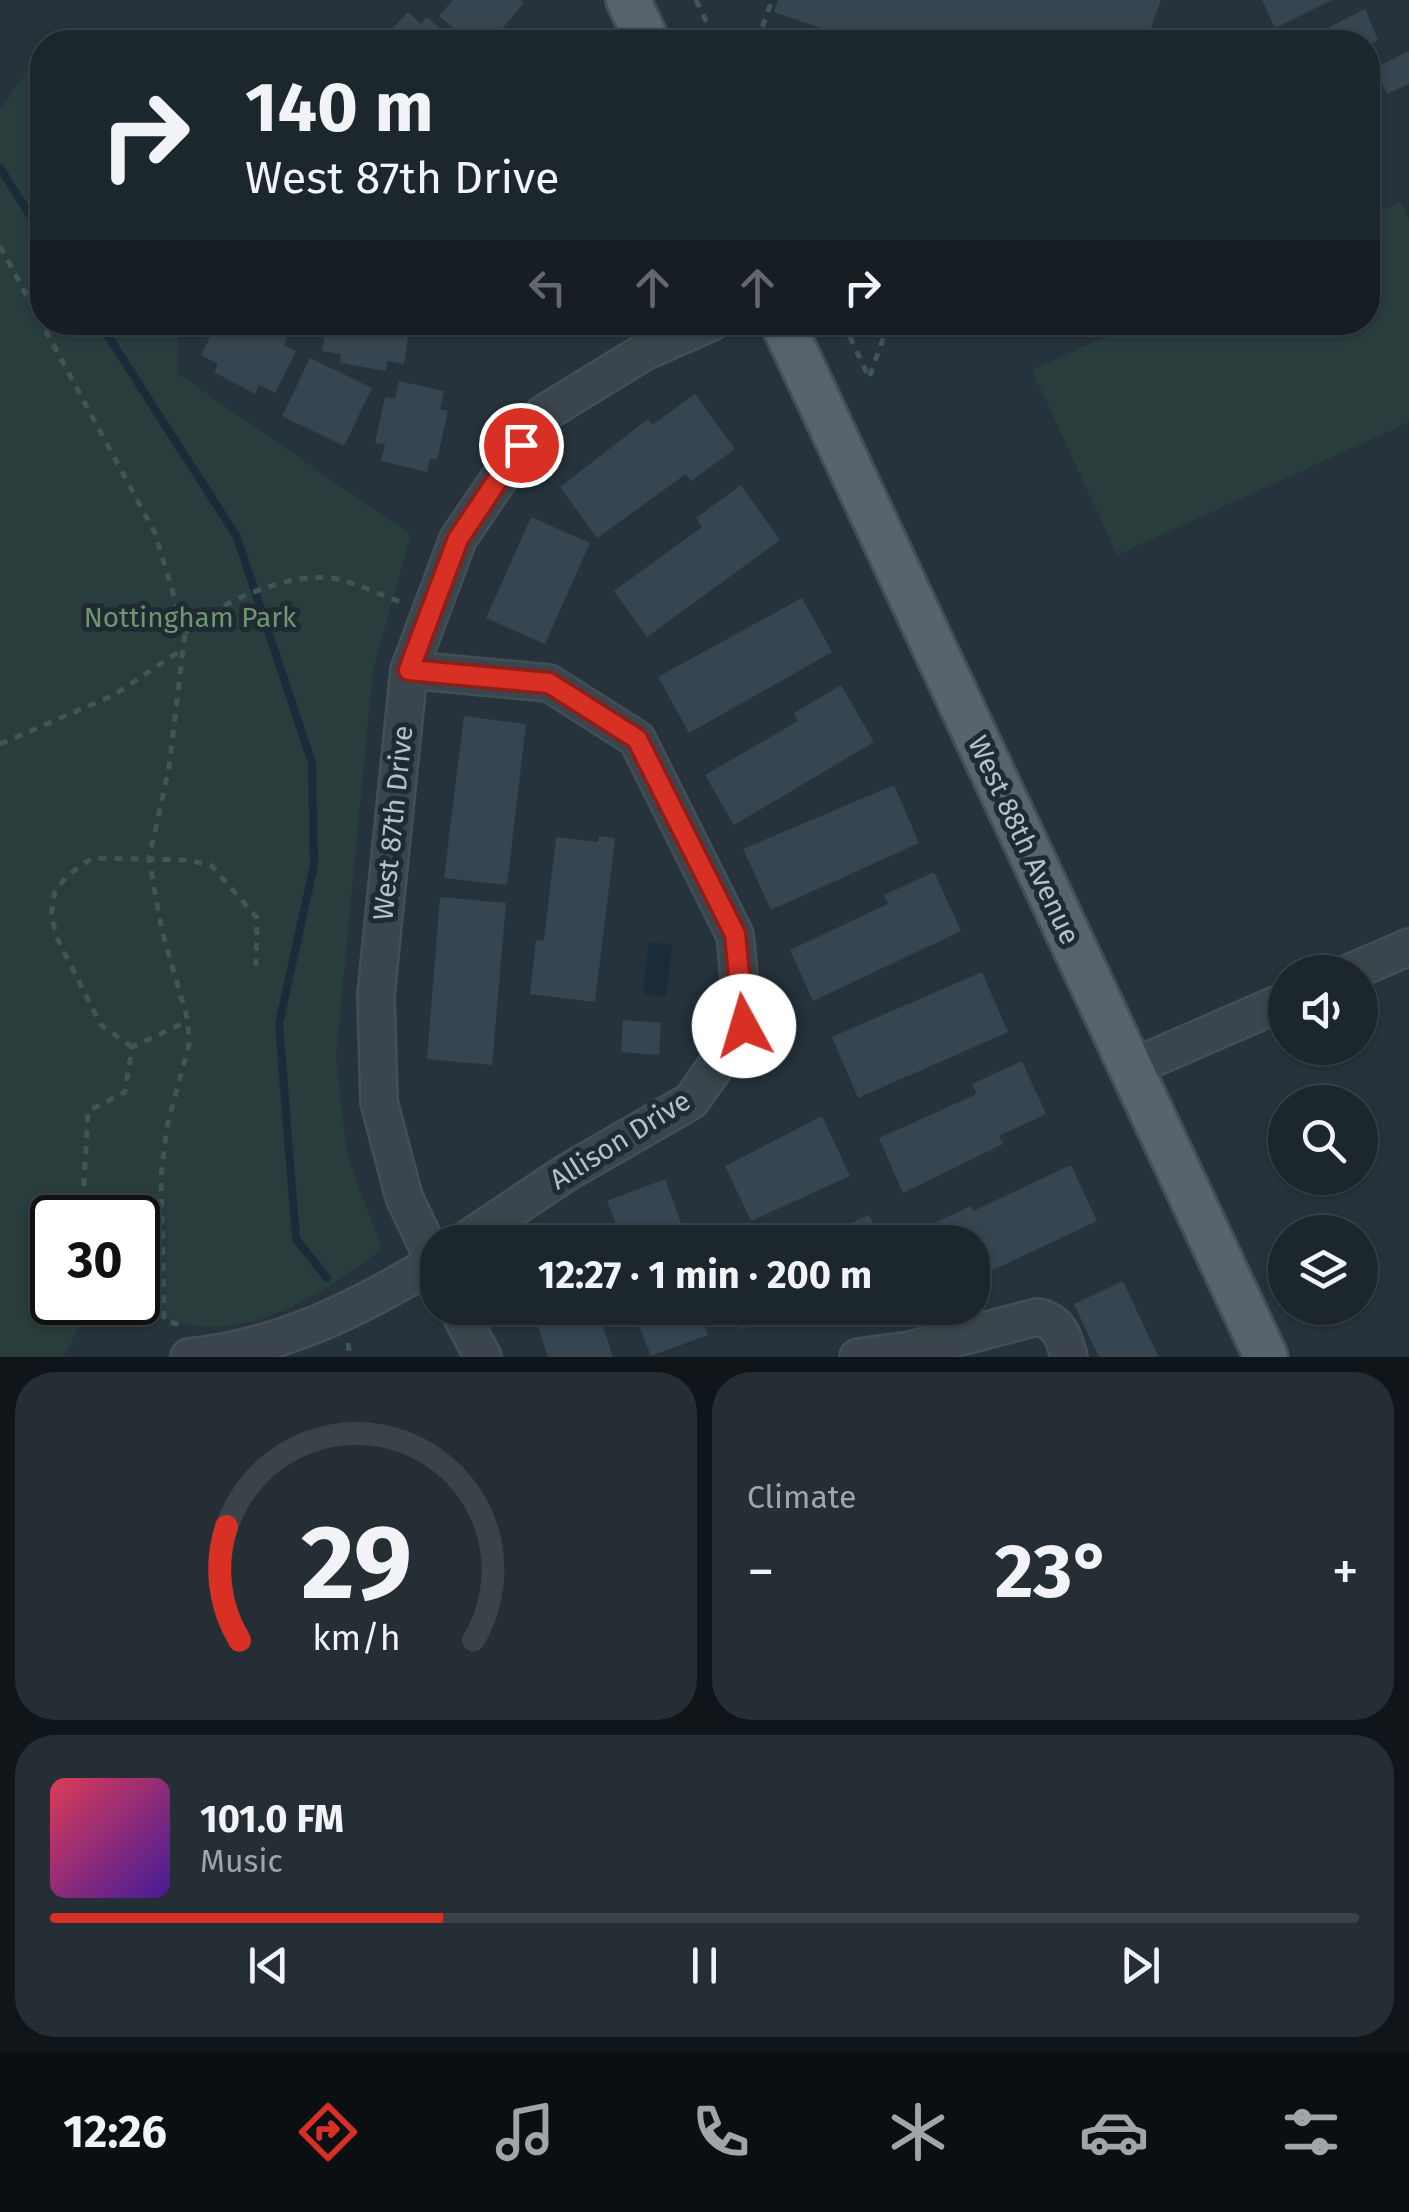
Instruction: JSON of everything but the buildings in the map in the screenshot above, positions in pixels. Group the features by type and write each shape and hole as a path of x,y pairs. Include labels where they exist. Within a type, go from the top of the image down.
{"main road":[{"path":"628,0 642,30"},
{"name":"West 88th Avenue","path":"788,335 1266,1357"}],"street":[{"name":"West 87th Drive","path":"422,1225 404,1197 379,1102 376,994 409,670 458,539 542,414 644,352 683,335"},
{"name":"Allison Drive","path":"409,670 549,683 637,739 735,934 744,1026 691,1101 566,1173 491,1225"},
{"path":"1378,961 1409,948"},
{"path":"1131,1068 1268,1009"},
{"name":"Allison Drive","path":"192,1343 268,1344 338,1316 420,1271"},
{"path":"858,1357 911,1354 1037,1316 1050,1319 1059,1328 1070,1357"},
{"path":"467,1325 483,1357"}],"path":[{"path":"696,0 710,30"},
{"path":"761,30 772,0"},
{"path":"0,246 30,302"},
{"path":"48,335 155,534 185,633"},
{"path":"849,335 869,378 884,335"},
{"path":"192,1343 164,1320 161,1176 167,1126 188,1046 188,1021 162,931 149,859 169,767 185,633 198,621 276,584 334,578 429,613"},
{"path":"0,744 114,694 180,650"},
{"path":"132,1047 101,1025 58,940 51,916 55,891 68,874 92,858 212,866 257,918 256,966"},
{"path":"132,1047 188,1021"},
{"path":"83,1195 88,1111 125,1092 132,1047"},
{"path":"338,1316 350,1357"}],"green space":[{"name":"Nottingham Park","path":"30,67 30,335 177,335 177,373 411,535 373,670 336,1058 347,1155 382,1249 298,1304 237,1325 206,1326 160,1315 160,1195 30,1195 30,1325 80,1325 63,1357 0,1357 0,110"},
{"path":"1401,201 1409,219 1409,422 1117,555 1032,370 1109,335 1380,335 1380,211"}],"water":[{"path":"649,942 672,945 666,997 643,994"}],"waterway":[{"path":"0,168 30,215"},
{"path":"107,335 237,537 312,763 314,865 279,1024 296,1239 327,1278"}],"route":[{"path":"521,445 458,539 409,670 549,683 637,739 735,934 744,1026"}]}
